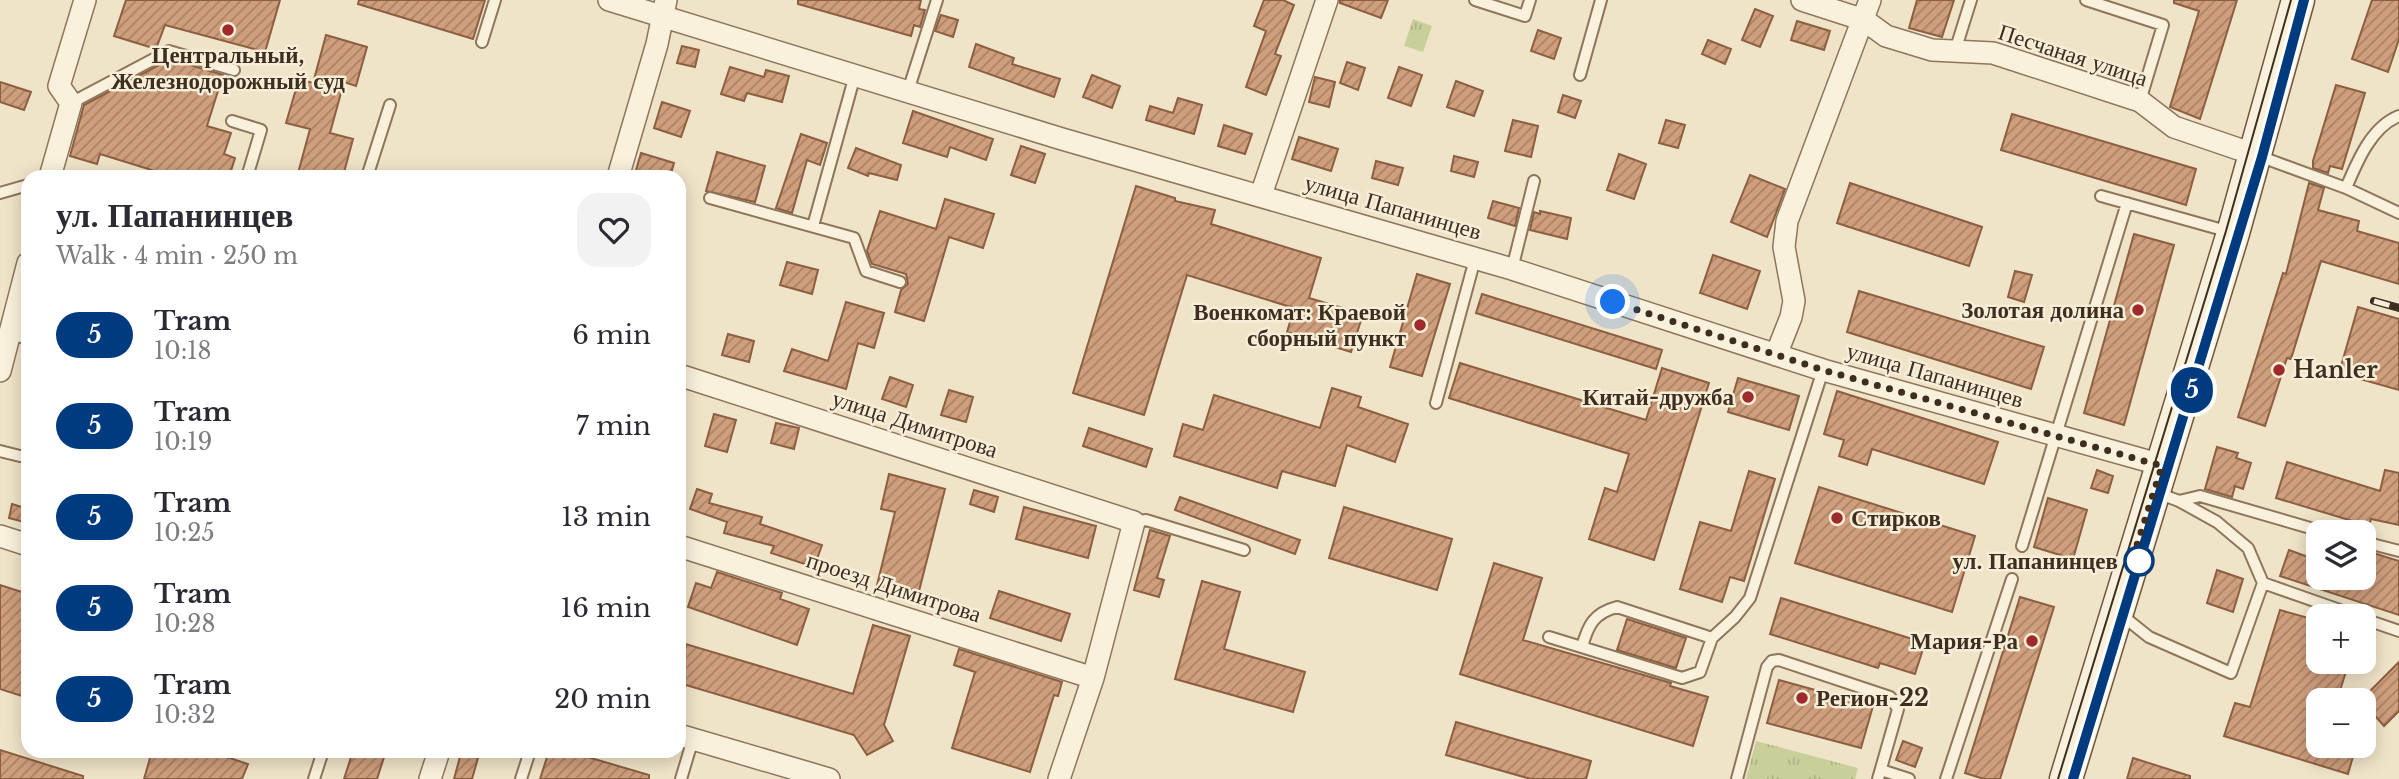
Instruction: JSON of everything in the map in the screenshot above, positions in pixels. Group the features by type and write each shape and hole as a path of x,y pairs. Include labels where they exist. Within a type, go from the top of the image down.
{"main road":[{"path":"2066,779 2116,613 2165,486 2298,0"}],"street":[{"path":"52,170 71,103 59,86 85,0"},
{"name":"улица Папанинцев","path":"609,0 664,8 855,75 1062,139 1512,269 1823,370 2056,436 2165,486"},
{"path":"1261,195 1327,0"},
{"name":"Песчаная улица","path":"1802,0 1867,10 1885,36 1932,50 1993,53 2140,101 2174,127 2256,155"},
{"path":"620,170 664,8"},
{"path":"1776,355 1791,317 1794,301 1784,247 1787,221 1867,10"},
{"path":"0,371 19,337"},
{"name":"улица Димитрова","path":"686,377 1134,522"},
{"path":"1059,779 1093,678 1134,522"},
{"path":"0,536 21,543"},
{"name":"проезд Димитрова","path":"686,547 1093,678"},
{"path":"686,737 829,779"},
{"path":"430,779 437,758"}],"lane":[{"path":"482,42 495,0"},
{"path":"908,91 937,0"},
{"path":"1475,0 1525,16 1530,0"},
{"path":"1580,75 1601,0"},
{"path":"1955,51 1971,0"},
{"path":"2086,0 2163,25 2140,101"},
{"path":"71,103 169,51 234,70"},
{"path":"813,226 855,75"},
{"path":"369,170 390,105"},
{"path":"2346,188 2360,154 2388,120 2399,116"},
{"path":"232,121 261,130 249,170"},
{"name":"Песчаная улица","path":"2256,155 2346,188 2399,213"},
{"path":"1512,269 1534,181"},
{"path":"0,193 21,187"},
{"path":"2101,196 2233,233"},
{"path":"710,198 855,238 866,271 900,282"},
{"path":"2022,546 2127,203"},
{"path":"1436,403 1475,259"},
{"path":"1549,637 1688,678 1703,667 1712,638 1735,617 1750,598 1823,370"},
{"path":"0,451 20,456"},
{"path":"2165,486 2306,527"},
{"path":"2116,613 2149,637 2231,673 2263,583 2248,548 2217,522 2165,486"},
{"path":"1134,522 1146,520 1244,550"},
{"path":"2376,545 2399,551"},
{"path":"1946,779 2012,579"},
{"path":"2263,583 2323,604"},
{"path":"1582,647 1587,627 1595,617 1617,607 1712,638"},
{"path":"2376,623 2399,631"},
{"path":"1737,779 1767,667 1775,660 1893,698 1898,709 1879,774 1909,779"},
{"path":"314,779 321,758"},
{"path":"521,779 528,758"},
{"path":"681,779 684,758"}],"green space":[{"path":"1413,19 1432,26 1423,52 1404,46"},
{"path":"1756,741 1858,768 1855,779 1746,779"}],"building":[{"name":"Центральный, Железнодорожный суд","path":"126,0 280,0 265,52 165,25 156,49 114,36"},
{"path":"359,0 485,0 473,39 358,4"},
{"path":"798,0 921,0 919,9 925,10 920,27 914,25 911,36 798,4"},
{"path":"1264,0 1283,0 1294,5 1275,54 1281,56 1266,95 1246,87 1266,31 1254,26"},
{"path":"1340,0 1388,0 1381,18 1340,3"},
{"path":"1917,0 1954,0 1942,37 1909,28"},
{"path":"2174,0 2237,0 2200,119 2170,107 2199,11 2174,3"},
{"path":"2372,0 2399,0 2399,39 2388,72 2352,59"},
{"path":"1755,9 1773,16 1760,47 1742,40"},
{"path":"941,15 958,20 953,37 935,31"},
{"path":"1797,21 1830,31 1824,50 1791,40"},
{"path":"1538,30 1561,38 1554,59 1531,51"},
{"path":"326,35 367,47 356,86 344,82 330,133 353,139 345,170 299,170 310,129 286,123 299,79 313,83"},
{"path":"1708,40 1731,49 1725,64 1702,54"},
{"path":"976,44 1014,58 1012,64 1060,79 1054,97 969,67"},
{"path":"682,46 699,50 695,67 677,63"},
{"path":"170,59 223,75 207,126 231,133 224,154 235,158 231,170 151,170 100,154 97,164 70,156 84,105"},
{"path":"1347,62 1365,68 1358,90 1340,83"},
{"path":"730,67 764,77 766,70 789,76 782,102 747,93 744,101 721,94"},
{"path":"1399,67 1422,75 1411,106 1388,98"},
{"path":"1092,75 1120,86 1112,108 1083,97"},
{"path":"1315,77 1335,82 1329,107 1309,102"},
{"path":"1456,81 1483,91 1474,116 1447,107"},
{"path":"0,82 31,92 24,110 0,102"},
{"path":"2336,85 2365,93 2342,169 2330,166 2328,173 2313,168 2313,161"},
{"path":"1563,95 1581,101 1575,118 1558,112"},
{"path":"1178,98 1202,105 1194,134 1146,120 1150,106 1173,113"},
{"path":"662,102 690,111 681,137 654,128"},
{"path":"913,111 993,139 986,160 950,147 947,157 903,143"},
{"path":"2012,114 2196,169 2186,205 2001,150"},
{"path":"1513,120 1538,126 1531,157 1505,151"},
{"path":"1666,120 1685,125 1678,148 1659,143"},
{"path":"1224,125 1252,134 1245,154 1218,146"},
{"path":"801,134 827,143 820,165 807,160 792,213 776,208"},
{"path":"1299,137 1338,149 1331,171 1292,159"},
{"path":"1021,146 1045,154 1035,183 1011,175"},
{"path":"856,148 901,165 897,180 869,173 868,176 848,168"},
{"path":"717,152 765,166 755,202 706,191"},
{"path":"641,153 674,163 672,170 636,170"},
{"path":"1619,154 1646,164 1634,199 1607,190"},
{"path":"1454,156 1478,162 1474,177 1451,171"},
{"path":"1376,161 1403,168 1398,185 1372,178"},
{"path":"1750,175 1785,189 1767,237 1731,222"},
{"path":"1850,183 1982,227 1969,266 1837,223"},
{"path":"2309,183 2324,188 2318,210 2359,221 2357,231 2399,243 2399,284 2321,261 2291,359 2287,358 2265,426 2238,417 2283,273 2286,274"},
{"path":"1136,186 1175,198 1175,201 1215,210 1211,224 1321,258 1309,298 1363,314 1351,352 1287,332 1294,308 1187,275 1144,415 1073,393"},
{"path":"945,199 994,214 983,248 949,237 924,321 895,312 901,290 908,284 906,274 872,264 867,251 880,211 936,229"},
{"path":"1493,201 1519,208 1515,226 1488,218"},
{"path":"1540,211 1571,218 1567,239 1530,230 1534,212 1540,214"},
{"path":"2134,234 2174,245 2124,425 2084,413"},
{"path":"1713,255 1760,271 1747,309 1700,293"},
{"path":"787,262 818,270 812,294 780,285"},
{"path":"2015,271 2032,275 2024,302 2008,297"},
{"name":"Военкомат: Краевой сборный пункт","path":"1417,274 1450,284 1422,376 1390,367"},
{"path":"1859,291 2044,347 2031,389 1847,332"},
{"path":"1482,294 1662,350 1656,369 1476,313"},
{"path":"846,302 884,313 874,348 858,343 846,389 784,371 792,349 828,361"},
{"path":"2358,307 2399,319 2399,390 2339,373"},
{"path":"728,334 754,341 749,362 722,355"},
{"path":"1460,363 1646,420 1662,368 1709,383 1654,560 1589,539 1605,488 1617,492 1629,454 1449,398"},
{"path":"890,377 913,385 906,407 882,399"},
{"path":"1738,378 1799,396 1789,430 1728,412"},
{"path":"1332,388 1361,397 1358,407 1408,424 1395,462 1347,445 1335,486 1282,471 1277,488 1174,456 1183,424 1203,430 1214,395 1320,428"},
{"path":"949,390 973,397 966,422 941,415"},
{"path":"1837,391 1998,442 1984,484 1872,449 1867,465 1839,456 1844,440 1824,434"},
{"path":"714,414 736,420 727,452 705,446"},
{"path":"776,423 799,428 794,449 771,443"},
{"path":"1089,428 1152,449 1146,467 1083,446"},
{"path":"2217,447 2238,453 2236,458 2251,463 2243,489 2235,486 2232,497 2205,489"},
{"path":"2287,462 2380,491 2385,470 2399,473 2399,525 2371,519 2349,520 2276,498"},
{"path":"2097,470 2113,476 2108,493 2091,488"},
{"path":"1749,471 1775,479 1744,581 1730,577 1722,602 1680,589 1700,522 1731,531"},
{"path":"889,474 945,489 917,599 876,589 895,512 881,509"},
{"path":"1819,487 1975,536 1952,612 1795,563"},
{"path":"697,489 712,494 709,503 762,517 760,524 822,545 814,567 771,553 774,546 724,533 727,522 690,509"},
{"path":"974,490 998,497 994,512 970,504"},
{"path":"1180,497 1300,540 1295,554 1175,510"},
{"path":"2048,498 2087,510 2073,559 2034,547"},
{"path":"12,504 21,507 21,521 9,518"},
{"path":"1024,507 1096,526 1088,558 1016,539"},
{"path":"1344,507 1452,539 1437,590 1329,558"},
{"path":"1150,530 1170,536 1157,578 1164,580 1159,597 1134,590"},
{"path":"2289,550 2306,556 2306,585 2280,576"},
{"path":"2376,554 2399,561 2399,615 2376,607 2376,604 2365,604 2323,590 2376,590"},
{"path":"1494,563 1542,578 1523,640 1671,683 1670,686 1708,697 1693,746 1460,674"},
{"path":"2217,570 2243,579 2233,612 2207,603"},
{"path":"717,572 782,593 780,599 809,609 797,645 688,607 696,583 711,588"},
{"path":"1202,581 1240,592 1224,649 1305,672 1293,712 1175,679"},
{"path":"0,585 21,592 21,696 0,689"},
{"path":"999,591 1070,614 1061,641 990,618"},
{"path":"2020,597 2054,607 2000,779 1984,779 1965,773"},
{"path":"1781,598 1925,643 1915,674 1880,663 1878,668 1770,634"},
{"path":"2280,610 2306,617 2306,674 2345,674 2341,688 2306,688 2306,758 2353,758 2348,774 2224,736 2235,703 2250,707"},
{"path":"1627,619 1686,638 1676,668 1617,650"},
{"path":"873,625 910,636 884,725 893,741 867,755 854,735 686,685 686,644 853,694"},
{"path":"959,649 1062,682 1058,696 1054,695 1030,772 952,748 975,672 954,665"},
{"path":"2399,662 2399,711 2384,726 2376,717 2376,688 2373,688"},
{"path":"1779,680 1873,706 1861,748 1767,723"},
{"path":"1456,722 1591,761 1586,779 1531,779 1446,755"},
{"path":"1903,741 1922,748 1915,767 1896,760"},
{"path":"0,750 83,776 83,779 0,779"},
{"path":"150,758 230,758 248,764 242,779 144,779"},
{"path":"351,758 384,758 377,779 344,779"},
{"path":"460,758 478,758 472,779 454,779"},
{"path":"547,758 591,758 649,775 649,779 540,779"},
{"path":"2133,758 2190,776 2190,779 2127,779"}],"tram line":[{"path":"2058,779 2226,231 2291,0"},
{"path":"2073,779 2262,157 2304,0"},
{"name":"5","path":"2073,779 2262,157 2304,0"}],"railway":[{"path":"2374,301 2399,308"}],"place":[{"name":"Центральный, Железнодорожный суд","path":"228,30"},
{"name":"Золотая долина","path":"2138,310"},
{"name":"Военкомат: Краевой сборный пункт","path":"1420,325"},
{"name":"Hanler","path":"2279,370"},
{"name":"Китай-дружба","path":"1748,397"},
{"name":"Стирков","path":"1837,518"},
{"name":"ул. Папанинцев","path":"2139,561"},
{"name":"Мария-Ра","path":"2032,641"},
{"name":"Регион-22","path":"1802,698"}],"route":[{"path":"1613,302 1823,370 2162,466 2131,564 2139,561"}]}
